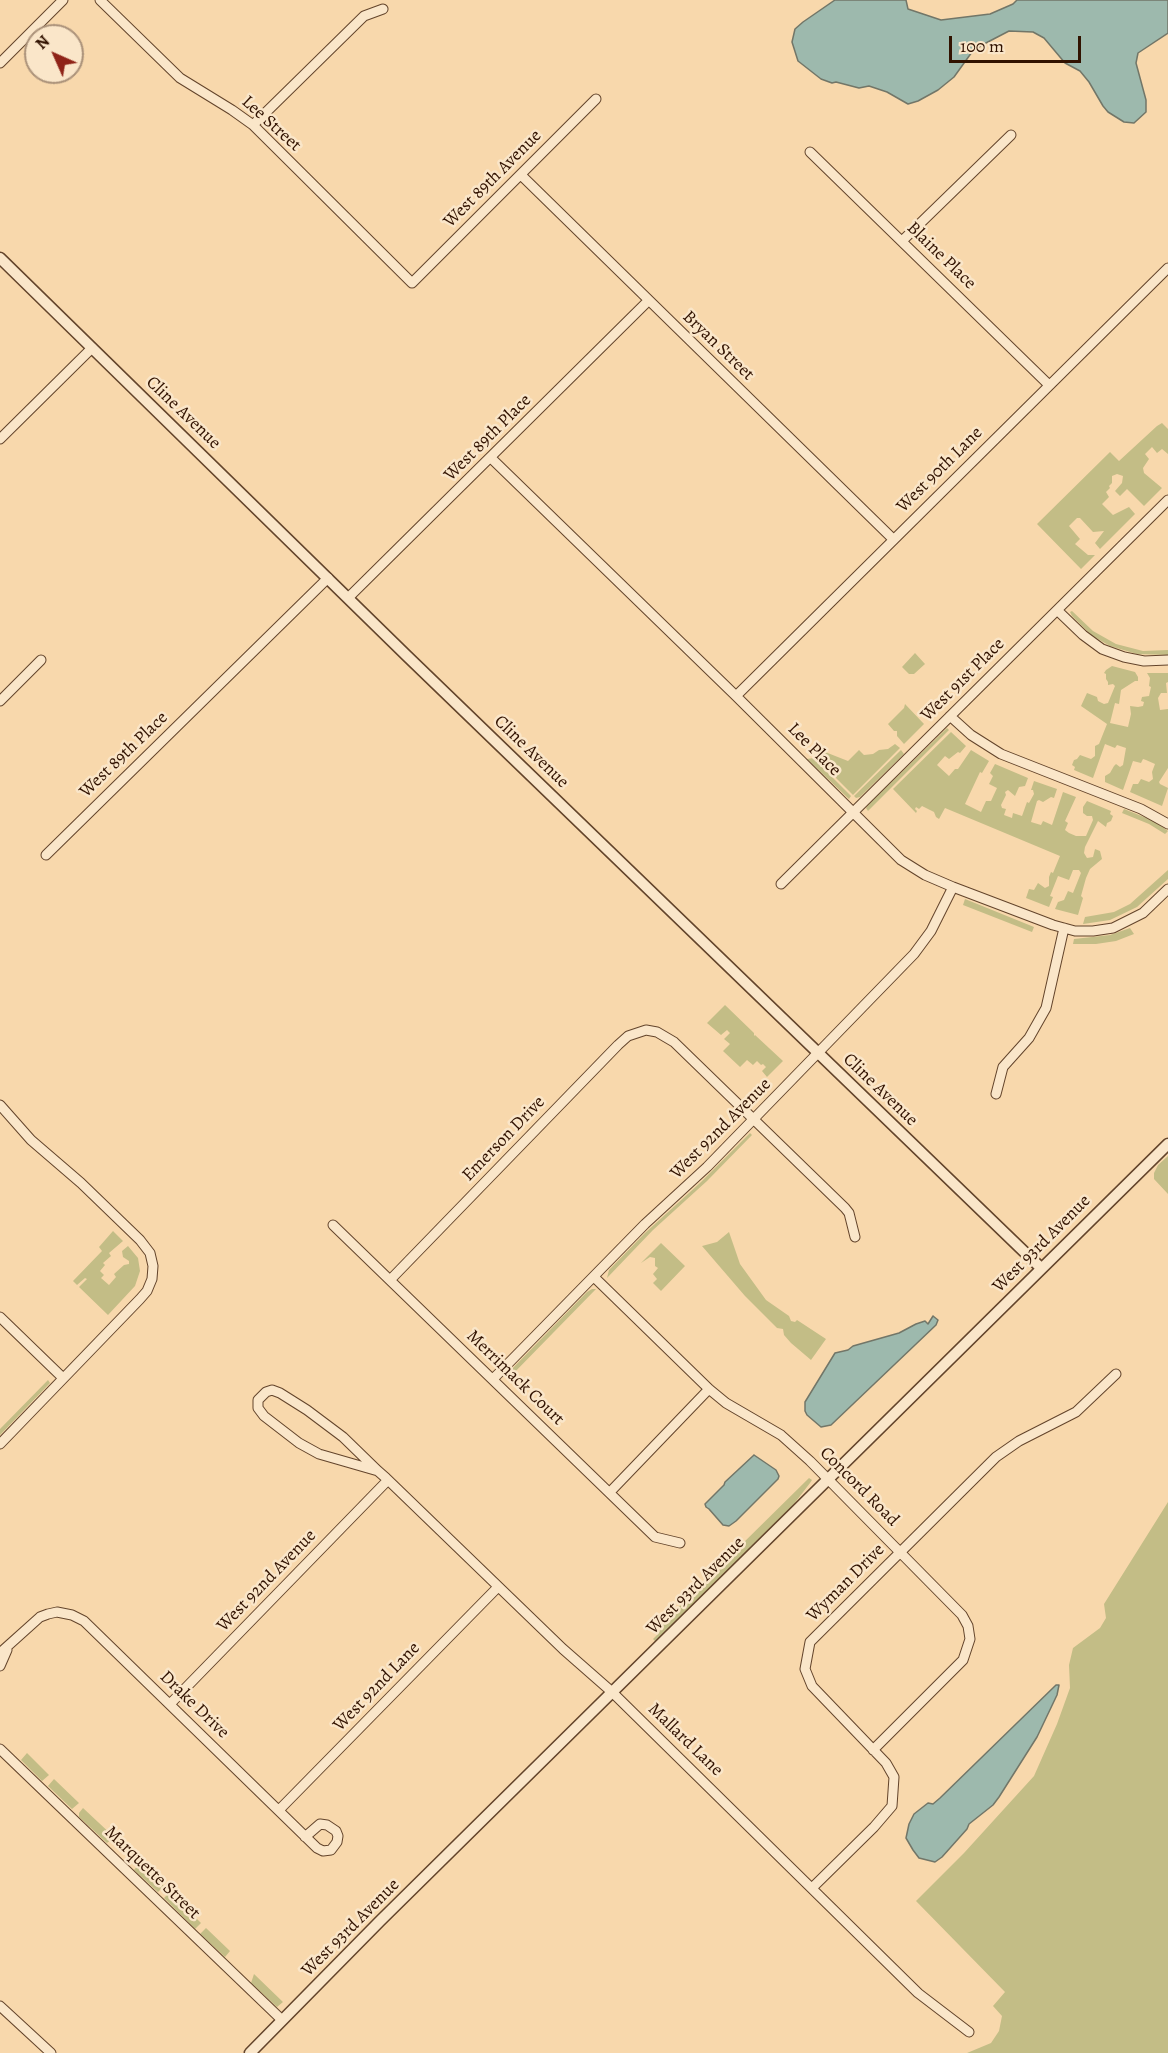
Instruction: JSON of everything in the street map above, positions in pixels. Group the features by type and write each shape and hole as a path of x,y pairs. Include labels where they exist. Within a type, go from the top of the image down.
{"street":[{"path":"0,63 63,0"},
{"name":"Lee Street","path":"100,0 180,78 253,125 412,283"},
{"path":"253,125 364,16 383,9"},
{"name":"West 89th Avenue","path":"412,283 596,99"},
{"path":"902,241 1011,135"},
{"name":"Blaine Place","path":"810,152 1048,385"},
{"name":"Bryan Street","path":"521,175 893,539"},
{"name":"Cline Avenue","path":"0,258 1041,1268"},
{"name":"West 90th Lane","path":"736,696 1168,268"},
{"name":"West 89th Place","path":"349,597 648,301"},
{"path":"0,439 92,348"},
{"name":"Lee Place","path":"491,458 901,860 925,875 953,887 1075,931 1113,928 1143,913 1168,889"},
{"name":"West 91st Place","path":"780,884 1168,500"},
{"name":"West 89th Place","path":"46,855 328,578"},
{"path":"1057,610 1083,635 1102,649 1144,661 1168,660"},
{"path":"0,701 41,660"},
{"path":"950,716 971,735 1001,753 1141,809 1168,824"},
{"name":"West 92nd Avenue","path":"493,1379 645,1224 687,1187 922,945 932,931 953,887"},
{"path":"996,1094 1004,1067 1029,1038 1046,1008 1064,928"},
{"name":"Emerson Drive","path":"391,1279 628,1036 646,1030 657,1032 674,1042 753,1119"},
{"path":"0,1105 31,1140 81,1183 140,1240 150,1253 153,1266 152,1279 147,1291 0,1444"},
{"path":"753,1119 849,1213 855,1238"},
{"name":"West 93rd Avenue","path":"250,2053 612,1692 1168,1144"},
{"name":"Merrimack Court","path":"333,1225 655,1537 680,1543"},
{"name":"Concord Road","path":"594,1277 709,1389 726,1403 781,1436 962,1615 968,1626 969,1639 963,1660 873,1750"},
{"path":"0,1317 63,1378"},
{"name":"Wyman Drive","path":"812,1888 892,1806 894,1777 886,1763 812,1686 805,1669 810,1642 996,1457 1019,1441 1076,1412 1116,1374"},
{"path":"610,1492 709,1389"},
{"name":"Mallard Lane","path":"378,1471 319,1454 299,1443 264,1416 258,1408 258,1400 269,1391 280,1393 343,1437 563,1649 612,1692 918,1994 969,2032"},
{"name":"West 92nd Avenue","path":"170,1704 388,1480"},
{"name":"West 92nd Lane","path":"279,1810 498,1587"},
{"name":"Drake Drive","path":"4,1651 40,1617 52,1613 72,1615 84,1621 305,1837"},
{"path":"0,1666 4,1651"},
{"name":"Marquette Street","path":"0,1749 282,2020"},
{"path":"0,2006 51,2053"}],"shaded area":[{"path":"835,0 906,0 908,9 941,20 990,14 1017,0 1168,0 1168,33 1138,53 1136,63 1146,100 1146,112 1134,123 1124,122 1108,112 1080,71 1065,63 1044,38 1033,32 1009,31 984,44 972,52 954,77 938,90 908,104 887,92 869,86 859,88 821,79 798,61 792,42 795,29"},
{"path":"1162,423 1168,429 1168,454 1162,449 1157,453 1152,447 1145,454 1149,459 1143,468 1144,473 1162,488 1144,506 1127,489 1120,496 1115,491 1122,483 1123,476 1117,474 1112,476 1112,483 1106,492 1109,497 1102,504 1113,515 1129,507 1135,514 1100,549 1095,543 1104,531 1093,532 1080,518 1069,526 1080,539 1075,544 1088,555 1095,555 1081,569 1037,524 1110,452 1119,461"},
{"path":"1072,611 1093,631 1116,644 1143,651 1168,650 1168,655 1137,654 1110,646 1091,635 1072,616 1070,612"},
{"path":"915,653 925,664 914,674 909,674 902,667"},
{"path":"1112,666 1135,672 1138,677 1138,681 1121,690 1119,704 1115,703 1110,723 1128,727 1130,706 1143,706 1142,697 1149,696 1151,687 1147,673 1168,673 1167,693 1161,693 1158,698 1160,710 1168,709 1168,768 1159,782 1168,788 1162,806 1130,792 1133,784 1138,784 1141,779 1149,782 1153,779 1152,772 1155,764 1146,760 1143,759 1141,763 1133,761 1123,790 1105,782 1105,776 1116,764 1120,767 1123,765 1126,748 1117,745 1115,748 1105,744 1093,778 1074,770 1075,767 1072,765 1080,755 1091,759 1095,756 1095,746 1099,744 1107,724 1081,706 1087,693 1097,697 1098,701 1104,704 1108,703 1115,686 1108,685 1104,673"},
{"path":"905,704 924,724 904,744 897,736 897,731 894,731 888,724 904,708"},
{"path":"947,728 949,730 868,811 866,808 868,805"},
{"path":"951,732 966,746 960,753 958,752 949,759 945,756 937,765 949,776 955,769 958,769 971,750 989,761 982,773 980,772 965,804 981,812 986,801 991,801 997,788 989,784 993,776 990,773 995,764 1028,778 1025,786 1019,787 1015,796 1008,790 1005,792 1006,795 1001,805 1006,809 1004,815 1012,818 1013,813 1022,816 1027,802 1029,803 1034,794 1031,790 1034,781 1057,789 1054,798 1051,797 1043,802 1037,801 1031,822 1041,825 1043,821 1052,825 1063,792 1076,797 1065,821 1068,823 1065,830 1076,836 1086,836 1093,820 1092,816 1083,813 1083,807 1087,801 1111,811 1110,814 1113,816 1111,821 1106,827 1098,821 1085,847 1084,853 1087,858 1093,857 1095,849 1100,851 1102,859 1090,869 1086,878 1078,915 1055,909 1058,902 1064,900 1068,891 1073,893 1081,873 1079,870 1073,870 1069,880 1058,876 1050,896 1053,897 1049,907 1026,898 1029,889 1034,890 1038,883 1045,888 1049,886 1049,877 1060,856 945,808 939,819 934,812 922,806 919,809 916,807 916,813 893,789"},
{"path":"895,744 900,748 853,795 814,756 820,750 848,761 859,750 864,755 873,754"},
{"path":"901,750 904,754 860,797 856,798 854,796"},
{"path":"813,758 851,796 849,799 807,759"},
{"path":"1124,809 1154,821 1168,831 1165,834 1149,824 1122,813"},
{"path":"1168,870 1168,879 1137,907 1110,920 1083,924 1085,917 1114,912 1130,904"},
{"path":"965,899 1034,927 1032,932 963,905"},
{"path":"1130,928 1134,934 1116,941 1073,944 1074,939 1110,935"},
{"path":"725,1005 754,1033 754,1036 783,1061 767,1077 762,1071 766,1067 763,1064 757,1061 753,1065 747,1060 740,1067 723,1051 730,1044 724,1039 730,1033 727,1030 721,1035 707,1023"},
{"path":"750,1133 752,1135 707,1181 653,1230 607,1278 609,1270 645,1233"},
{"path":"1168,1156 1168,1194 1154,1179 1154,1173 1158,1165"},
{"path":"113,1231 123,1241 109,1253 111,1256 103,1263 105,1265 100,1271 104,1275 101,1278 109,1285 116,1277 114,1274 124,1265 129,1264 129,1261 123,1257 122,1251 128,1246 138,1258 140,1271 135,1286 108,1315 79,1287 87,1279 85,1278 77,1285 73,1281 102,1251 99,1247"},
{"path":"729,1232 740,1264 766,1300 789,1316 791,1321 797,1320 826,1339 811,1360 791,1343 784,1335 783,1329 777,1328 745,1296 702,1246 717,1242"},
{"path":"661,1243 685,1266 661,1291 653,1283 657,1279 653,1274 658,1268 655,1266 655,1258 650,1257 641,1263"},
{"path":"592,1289 596,1289 509,1378 508,1373"},
{"path":"933,1316 938,1320 936,1325 831,1425 821,1427 807,1415 805,1402 835,1353 899,1333 925,1321 928,1324"},
{"path":"48,1380 50,1383 0,1435 0,1429"},
{"path":"754,1455 776,1470 778,1479 736,1521 729,1526 723,1525 705,1504"},
{"path":"809,1478 812,1480 787,1513 656,1642 653,1639 664,1621"},
{"path":"1168,1502 1168,2053 967,2053 991,2043 999,2031 1002,2016 993,2006 1005,1992 916,1901 964,1853 1034,1776 1070,1688 1069,1665 1073,1648 1100,1628 1106,1618 1104,1604"},
{"path":"1056,1685 1059,1685 1057,1695 1037,1737 993,1805 969,1824 942,1857 935,1862 919,1858 906,1838 914,1814 928,1803 933,1804 940,1798"},
{"path":"27,1753 49,1775 42,1781 21,1760"},
{"path":"54,1779 79,1803 72,1809 48,1786"},
{"path":"83,1808 114,1837 107,1843 79,1817"},
{"path":"140,1863 164,1886 158,1892 134,1870"},
{"path":"170,1892 201,1923 195,1929 164,1898"},
{"path":"206,1928 230,1951 225,1957 200,1934"},
{"path":"254,1974 283,2002 277,2007 251,1983"}]}
